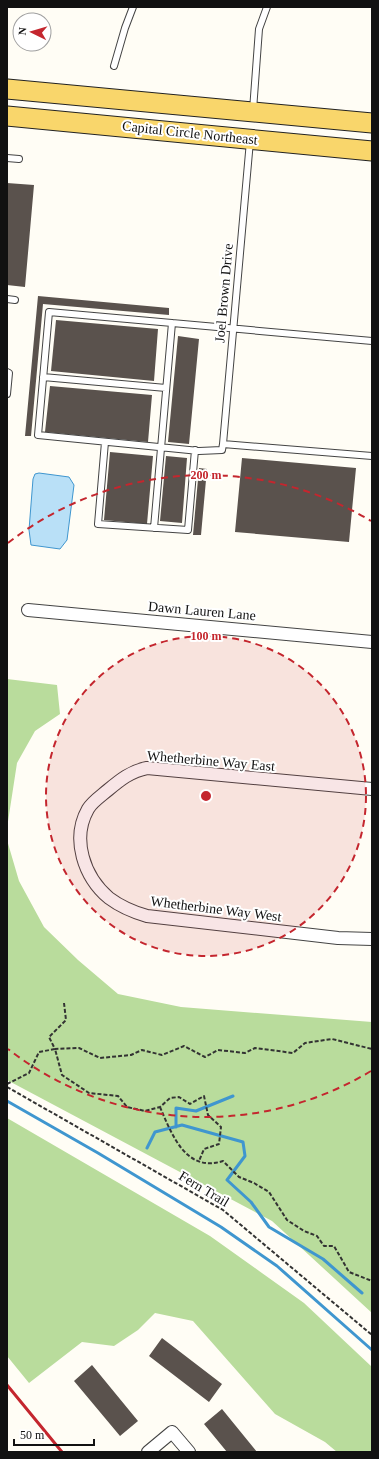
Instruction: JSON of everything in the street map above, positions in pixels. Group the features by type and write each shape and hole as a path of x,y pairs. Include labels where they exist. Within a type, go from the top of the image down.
{"main road":[{"name":"Capital Circle Northeast","path":"7,89 372,123"},
{"path":"250,139 253,112"},
{"name":"Capital Circle Northeast","path":"7,116 372,150"}],"street":[{"name":"Dawn Lauren Lane","path":"28,610 372,642"},
{"name":"Whetherbine Way East","path":"80,835 88,809 98,798 135,770 147,768 372,789"},
{"name":"Whetherbine Way West","path":"80,835 81,854 90,874 108,897 130,911 163,919 338,938 372,939"},
{"path":"148,1452 172,1432 189,1452"}],"lane":[{"path":"114,66 125,28 134,7"},
{"path":"253,112 259,29 267,7"},
{"name":"Joel Brown Drive","path":"222,447 250,139"},
{"path":"7,158 19,159"},
{"path":"7,299 15,300"},
{"path":"372,340 49,312 38,436 195,450 222,447 372,456"},
{"path":"154,528 172,323"},
{"path":"7,372 9,373 7,394"},
{"path":"43,377 166,388"},
{"path":"105,442 98,524 188,530 195,450"}],"path":[{"path":"64,1003 66,1020 49,1037 55,1049 62,1075 89,1093 118,1096 127,1107 145,1111 160,1108 170,1098 179,1097 190,1104 204,1096 208,1115 220,1127 219,1144 204,1148 199,1162"},
{"path":"7,1084 29,1073 39,1052 55,1049 79,1048 100,1058 131,1055 142,1050 162,1055 184,1046 205,1057 218,1050 245,1053 255,1048 293,1053 305,1043 332,1040 372,1049"},
{"name":"Fern Trail","path":"7,1087 223,1210 372,1335"},
{"path":"160,1108 173,1138 182,1150 199,1162 213,1164 223,1161 239,1178 254,1183 269,1192 287,1220 304,1231 317,1236 324,1246 334,1246 349,1272 372,1281"}],"green space":[{"path":"7,679 57,685 60,714 35,731 17,763 7,828"},
{"path":"7,840 19,881 44,927 78,960 118,994 181,1007 372,1022 372,1313 272,1221 7,1080"},
{"path":"7,1118 210,1236 304,1303 372,1367 372,1452 337,1452 325,1442 275,1414 193,1321 155,1313 138,1330 114,1346 82,1342 29,1383 7,1356"}],"water":[{"path":"39,473 69,477 74,485 67,540 60,549 31,545 29,530 33,479 35,474"}],"building":[{"path":"7,183 34,185 25,287 7,285"},
{"path":"38,296 169,308 169,315 43,304 31,436 25,436"},
{"path":"56,320 158,329 154,381 51,371"},
{"path":"178,336 199,339 189,444 168,442"},
{"path":"50,386 152,395 148,442 45,432"},
{"path":"110,452 153,456 147,524 104,520"},
{"path":"166,456 187,458 182,523 160,521"},
{"path":"242,458 356,468 349,542 235,532"},
{"path":"199,468 207,469 201,535 193,535"},
{"path":"162,1338 222,1384 209,1402 149,1356"},
{"path":"92,1365 138,1421 120,1436 74,1381"},
{"path":"222,1409 257,1452 227,1452 204,1424"}],"waterway":[{"path":"176,1127 176,1108 196,1111 233,1096"},
{"path":"7,1101 98,1153 221,1227 277,1266 372,1350"},
{"path":"147,1148 155,1132 182,1125 243,1142 245,1156 227,1180 251,1202 269,1227 323,1259 362,1293"}],"railway":[{"path":"7,1385 62,1452"}]}
